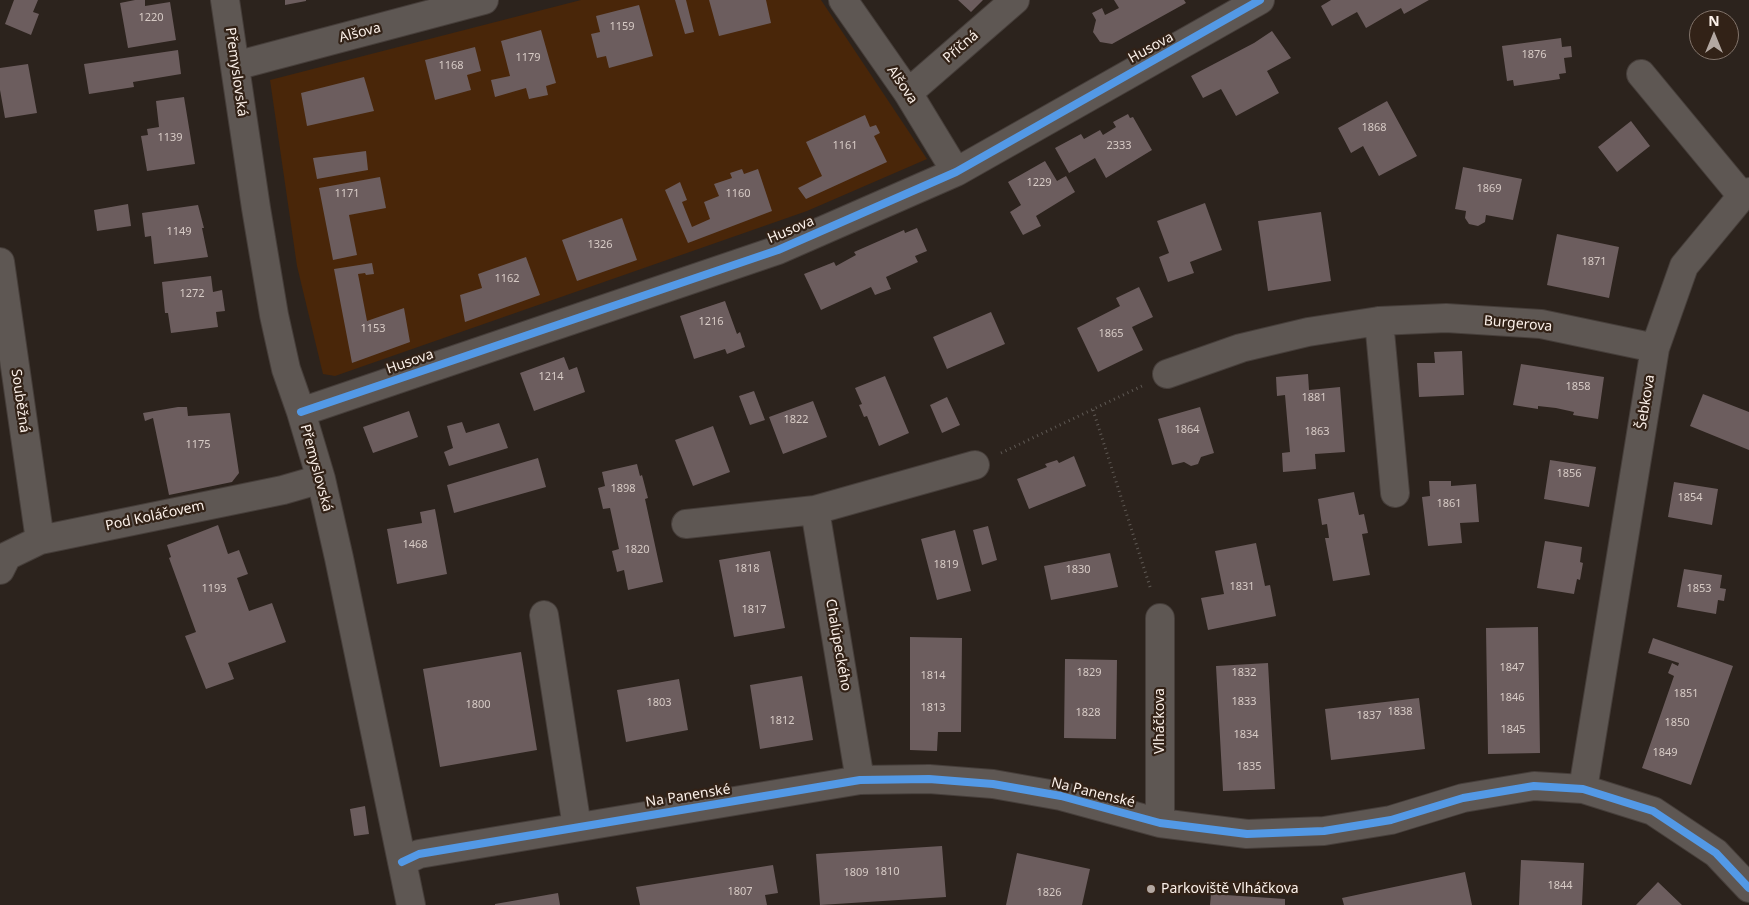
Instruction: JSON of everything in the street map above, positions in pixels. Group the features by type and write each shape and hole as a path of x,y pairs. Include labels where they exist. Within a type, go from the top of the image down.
{"street":[{"name":"Přemyslovská","path":"225,0 274,315 286,369 321,480 411,905"},
{"name":"Alšova","path":"235,66 484,0"},
{"name":"Alšova","path":"844,0 908,93 956,172"},
{"name":"Příčná","path":"908,93 1015,0"},
{"name":"Husova","path":"301,412 778,250 956,172 1242,4"},
{"name":"Šebkova","path":"1583,789 1655,348 1684,266 1746,194 1641,74"},
{"name":"Souběžná","path":"0,262 40,540"},
{"name":"Burgerova","path":"1167,374 1241,348 1308,332 1379,321 1446,318 1541,324 1655,348"},
{"path":"1379,321 1395,493"},
{"path":"686,524 815,510 975,465"},
{"name":"Pod Koláčovem","path":"0,570 7,556 40,540 283,490 321,480"},
{"name":"Chalúpeckého","path":"815,510 860,780"},
{"path":"544,615 577,827"},
{"name":"Vlháčkova","path":"1160,618 1160,823"},
{"name":"Na Panenské","path":"402,862 419,854 860,780 929,779 993,784 1061,796 1160,823 1247,834 1324,831 1391,820 1463,798 1534,786 1583,789 1653,811 1716,853 1749,888"}],"path":[{"path":"975,465 1167,374"},
{"path":"1093,410 1160,618"}],"shaded area":[{"path":"581,0 821,0 927,159 807,211 335,376 323,374 297,266 270,80"}],"building":[{"path":"14,0 38,0 33,12 39,14 31,35 5,24"},
{"path":"145,0 145,6 170,2 176,40 128,48 120,3"},
{"path":"285,0 306,0 306,1 285,5"},
{"path":"675,0 686,0 694,32 685,34"},
{"path":"709,0 766,0 771,23 719,36"},
{"path":"958,0 983,0 971,12"},
{"path":"1114,0 1184,0 1186,3 1112,44 1100,42 1093,32 1096,20 1092,13 1102,8 1105,15 1119,8"},
{"path":"1331,0 1429,0 1404,14 1401,8 1366,28 1357,12 1332,26 1321,6"},
{"path":"639,5 653,56 609,68 606,56 597,58 591,34 600,32 596,16"},
{"path":"541,30 556,83 546,86 548,95 529,99 526,88 495,97 491,80 510,76 501,41"},
{"path":"1272,31 1291,58 1267,71 1279,93 1236,116 1221,89 1203,98 1191,76 1254,43"},
{"path":"1561,38 1562,47 1571,46 1572,57 1564,58 1566,73 1559,74 1560,79 1514,86 1513,80 1507,81 1502,46"},
{"path":"475,47 481,71 467,75 471,90 435,100 425,60"},
{"path":"178,50 181,74 133,82 134,87 89,94 84,64"},
{"path":"28,64 37,113 5,118 0,90 0,68"},
{"path":"364,77 374,111 307,126 301,93"},
{"path":"184,97 195,164 147,171 141,136 148,135 147,129 159,127 156,101"},
{"path":"1387,101 1417,156 1379,176 1363,146 1351,153 1338,128"},
{"path":"1128,114 1130,118 1133,117 1152,150 1106,178 1095,158 1069,173 1055,148 1081,134 1084,139 1100,130 1103,135 1116,127 1113,122"},
{"path":"865,115 870,127 876,125 880,133 874,136 887,162 806,199 798,188 822,176 806,142"},
{"path":"1631,121 1650,146 1617,172 1598,147"},
{"path":"366,151 368,170 317,179 313,158"},
{"path":"1045,161 1057,181 1066,176 1075,192 1036,216 1041,226 1023,235 1010,212 1021,205 1008,182"},
{"path":"1463,167 1522,179 1513,220 1486,215 1485,222 1478,226 1469,224 1465,218 1466,211 1455,209"},
{"path":"742,169 744,174 758,169 772,211 688,243 665,190 680,182 687,200 682,202 692,227 710,219 704,202 719,196 714,184 732,178 730,173"},
{"path":"380,177 386,208 349,215 357,255 333,260 319,188"},
{"path":"1205,203 1222,250 1190,262 1194,273 1168,282 1159,257 1169,253 1157,221"},
{"path":"128,204 131,226 97,231 94,210"},
{"path":"198,205 204,228 202,228 208,257 154,264 151,236 145,237 142,213"},
{"path":"1321,212 1331,281 1268,291 1258,221"},
{"path":"622,218 637,260 577,281 562,240"},
{"path":"917,228 927,251 915,256 918,262 886,277 891,289 875,295 871,287 821,310 804,274 834,262 836,266 856,255 854,252 904,230 905,233"},
{"path":"1557,234 1619,247 1609,298 1547,285"},
{"path":"526,257 540,295 465,322 460,295 482,288 478,274"},
{"path":"372,263 374,274 358,274 367,321 404,308 410,342 352,363 334,269"},
{"path":"211,276 213,292 222,290 225,311 216,312 218,327 171,333 168,313 165,313 162,282"},
{"path":"1139,287 1153,317 1132,327 1143,350 1098,372 1077,328 1120,306 1116,298"},
{"path":"725,301 737,334 740,332 745,347 727,354 725,349 694,359 680,316"},
{"path":"991,312 1005,344 947,369 933,337"},
{"path":"1462,351 1464,395 1419,397 1417,363 1435,363 1434,352"},
{"path":"564,357 569,370 577,367 585,392 534,411 520,373"},
{"path":"1521,364 1604,377 1598,419 1573,415 1574,412 1556,408 1538,406 1538,409 1513,405"},
{"path":"1308,374 1309,390 1340,387 1345,452 1315,454 1316,469 1283,472 1282,453 1290,452 1285,395 1277,396 1276,377"},
{"path":"885,376 909,433 879,446 867,416 864,417 859,405 862,404 855,388"},
{"path":"754,391 765,420 750,425 739,396"},
{"path":"1703,394 1749,412 1749,450 1690,426"},
{"path":"947,397 960,425 942,433 930,405"},
{"path":"813,401 827,437 783,454 769,417"},
{"path":"187,407 188,416 230,413 239,473 232,482 169,495 153,418 145,421 143,413"},
{"path":"1200,407 1214,453 1201,457 1198,464 1191,466 1184,462 1172,465 1158,419"},
{"path":"409,411 418,437 373,453 363,427"},
{"path":"462,422 466,433 499,423 508,448 449,466 444,452 453,448 447,426"},
{"path":"713,426 730,472 693,486 675,440"},
{"path":"1074,456 1086,486 1029,509 1017,479 1047,467 1045,464 1057,460 1059,463"},
{"path":"538,458 546,487 454,513 447,485"},
{"path":"1550,460 1596,467 1589,507 1544,499"},
{"path":"637,464 648,498 645,499 663,582 628,590 624,570 617,572 612,551 619,549 610,508 603,509 598,488 605,486 602,472"},
{"path":"1429,481 1451,481 1451,486 1476,484 1479,522 1460,523 1462,543 1428,546 1422,497 1430,496"},
{"path":"1674,482 1718,489 1712,525 1668,517"},
{"path":"1354,492 1359,515 1364,514 1368,533 1362,534 1370,575 1333,581 1325,538 1329,538 1327,524 1322,525 1318,499"},
{"path":"435,509 447,574 397,584 387,529 422,523 420,512"},
{"path":"218,525 228,554 239,550 248,574 237,578 249,611 272,603 286,642 228,663 234,679 206,689 185,636 196,632 169,558 171,557 167,545"},
{"path":"988,526 997,560 982,565 973,530"},
{"path":"955,530 971,591 937,600 921,539"},
{"path":"1545,541 1582,547 1580,562 1583,563 1580,580 1577,579 1574,594 1537,588"},
{"path":"1256,543 1265,586 1270,585 1276,616 1208,630 1201,598 1224,594 1215,551"},
{"path":"770,551 785,628 734,637 719,560"},
{"path":"1110,553 1118,587 1051,600 1044,566"},
{"path":"1684,569 1722,575 1720,588 1726,589 1724,601 1718,600 1716,614 1677,607"},
{"path":"1538,627 1540,753 1488,754 1486,628"},
{"path":"910,637 962,638 961,732 938,732 937,751 910,750"},
{"path":"1653,638 1733,666 1691,785 1642,768 1674,676 1668,673 1672,663 1678,666 1679,663 1648,653"},
{"path":"521,652 537,750 440,767 423,669"},
{"path":"1065,659 1117,660 1116,739 1064,738"},
{"path":"1268,663 1275,789 1223,791 1216,666"},
{"path":"802,676 813,740 760,749 750,685"},
{"path":"679,679 688,730 626,742 617,690"},
{"path":"1419,698 1425,749 1331,760 1325,709"},
{"path":"365,806 369,834 354,836 350,809"},
{"path":"942,846 946,897 820,905 816,854"},
{"path":"1017,853 1090,869 1082,905 1006,905"},
{"path":"1521,860 1584,863 1582,905 1519,905"},
{"path":"773,865 778,893 765,895 767,905 640,905 636,887"},
{"path":"1465,872 1472,905 1344,905 1342,898"},
{"path":"1658,882 1682,905 1636,905"},
{"path":"558,893 560,905 495,905 495,904"},
{"path":"1211,894 1285,899 1285,905 1210,905"}],"cycle path":[{"path":"301,412 778,250 956,172 1260,0"},
{"path":"402,862 419,854 860,780 929,779 993,784 1061,796 1160,823 1247,834 1324,831 1391,820 1463,798 1534,786 1583,789 1653,811 1716,853 1749,888"}],"place":[{"name":"Parkoviště Vlháčkova","path":"1151,889"}]}
